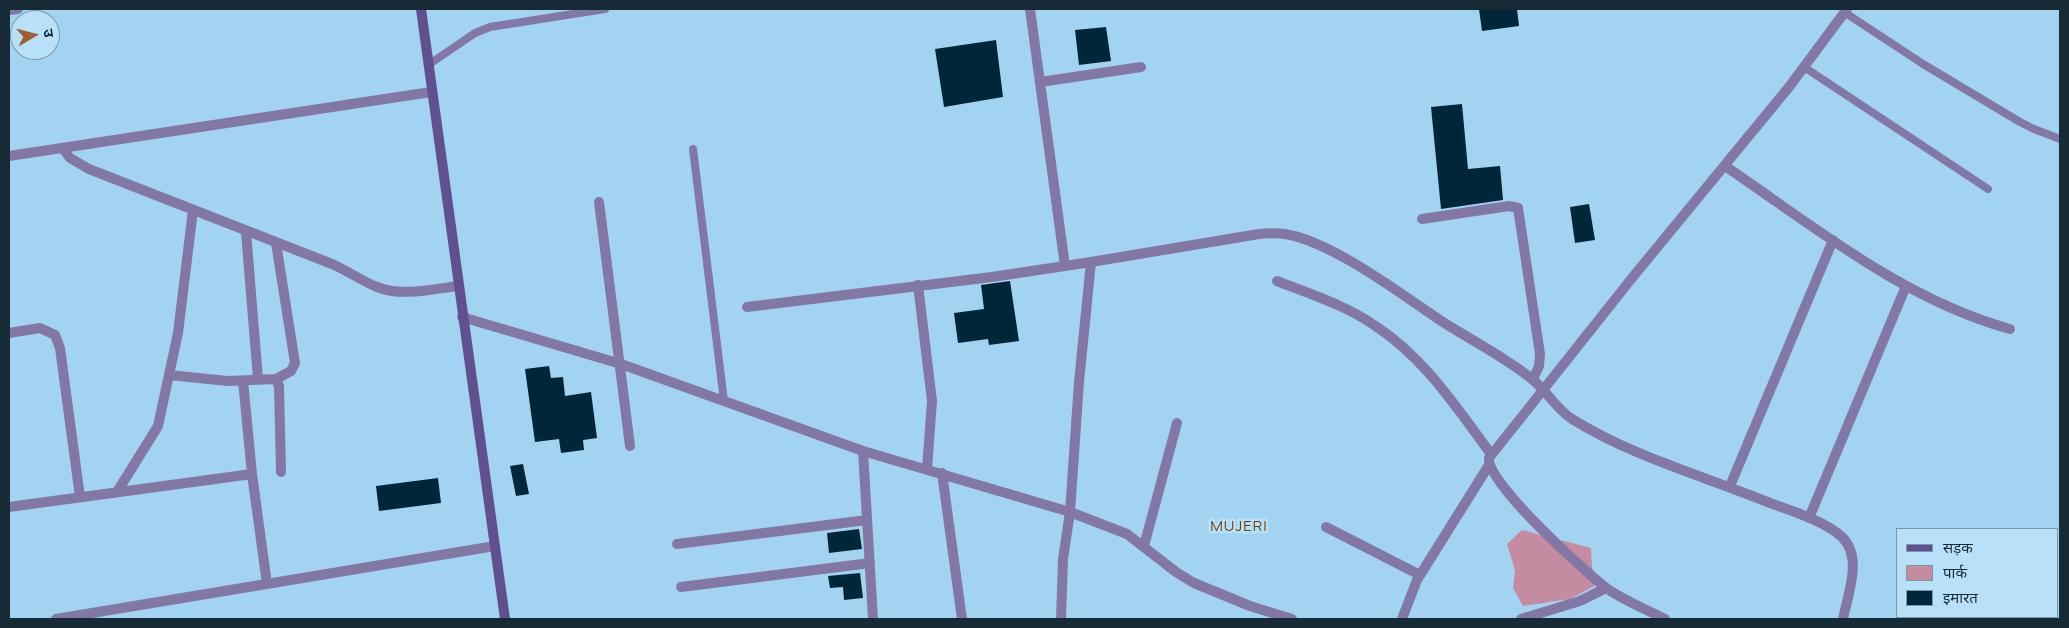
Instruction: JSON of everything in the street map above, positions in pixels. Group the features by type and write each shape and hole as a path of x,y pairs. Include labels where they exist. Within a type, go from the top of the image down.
{"street":[{"path":"9,10 18,9"},
{"path":"421,9 505,619"},
{"path":"1030,9 1065,266"},
{"path":"1402,619 1412,589 1489,465 1491,454 1632,278 1726,166 1804,67 1845,10"},
{"path":"1040,82 1141,67"},
{"path":"9,156 431,92"},
{"path":"63,149 70,158 89,170 349,271 375,286 403,291 458,286"},
{"path":"1726,166 1833,240 1906,286 1961,313 2010,329"},
{"path":"599,202 630,446"},
{"path":"1422,219 1509,206 1518,208 1540,354 1539,366 1533,379"},
{"path":"118,492 158,426 178,333 193,210"},
{"path":"246,232 258,379"},
{"path":"747,307 1065,266 1248,235 1286,234 1308,241 1344,258 1533,379 1559,409 1591,430 1630,449 1730,486 1834,530 1850,546 1853,568 1843,619"},
{"path":"1730,486 1833,240"},
{"path":"169,375 211,380 243,381 276,379 291,371 295,363 276,243"},
{"path":"1061,619 1063,559 1070,512 1079,382 1091,262"},
{"path":"1277,281 1347,310 1374,324 1402,346 1426,368 1491,454"},
{"path":"918,285 932,400 927,469"},
{"path":"1809,518 1906,286"},
{"path":"462,317 621,364 863,451 1070,512 1118,530 1144,546 1176,572 1194,583 1250,606 1292,619"},
{"path":"9,332 40,328 55,335 60,348 80,497"},
{"path":"276,379 279,386 281,472"},
{"path":"243,381 252,474 268,584"},
{"path":"1144,546 1177,423"},
{"path":"863,451 873,619 868,619"},
{"path":"1489,465 1507,492 1529,517 1606,588 1665,619"},
{"path":"942,473 962,619"},
{"path":"9,507 252,474"},
{"path":"676,544 867,520"},
{"path":"1326,527 1420,575"},
{"path":"56,619 494,546"},
{"path":"681,587 870,562"},
{"path":"1521,619 1580,601 1606,588"}],"lane":[{"path":"428,66 475,33 490,27 605,9"},
{"path":"1845,10 1915,59 2020,122 2060,139"},
{"path":"1804,67 1988,189"},
{"path":"693,149 724,401"}],"green space":[{"path":"1522,530 1591,548 1592,568 1600,583 1570,599 1523,606 1513,588 1515,570 1507,544"}],"building":[{"path":"1479,9 1517,9 1519,26 1482,31"},
{"path":"1106,27 1111,61 1079,65 1075,30"},
{"path":"996,40 1003,97 944,107 935,49"},
{"path":"1462,104 1468,169 1500,166 1503,200 1441,209 1431,107"},
{"path":"1589,204 1595,240 1575,243 1570,207"},
{"path":"1010,281 1019,341 989,345 988,339 958,343 954,313 984,309 981,285"},
{"path":"549,366 551,378 563,377 565,396 591,392 597,438 583,440 584,450 561,453 559,439 535,442 525,369"},
{"path":"523,464 529,494 516,496 510,466"},
{"path":"438,478 441,503 379,511 376,486"},
{"path":"859,529 862,549 829,553 827,533"},
{"path":"860,573 863,598 844,600 843,587 830,588 828,576"}],"district":[{"name":"MUJERI","path":"1239,527"}]}
